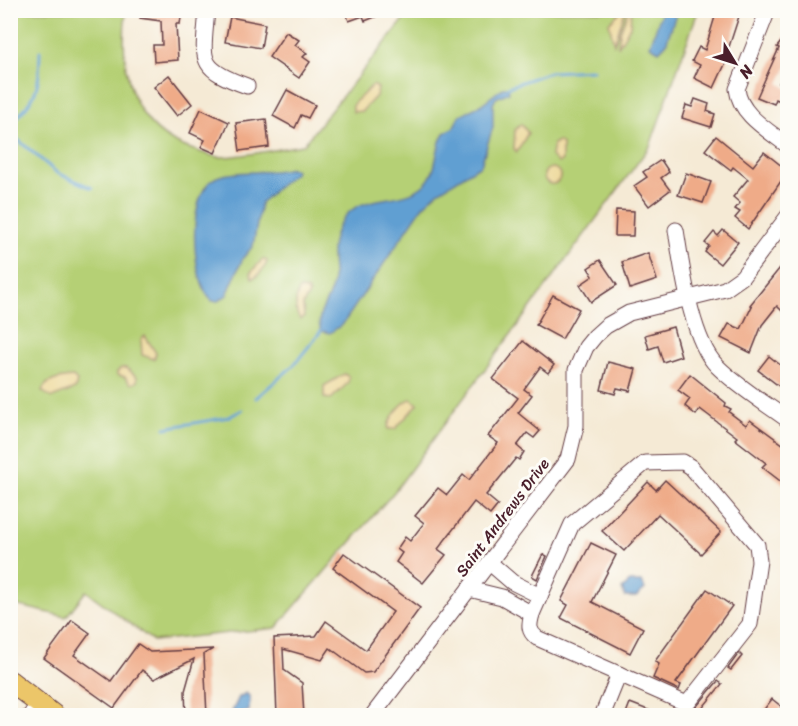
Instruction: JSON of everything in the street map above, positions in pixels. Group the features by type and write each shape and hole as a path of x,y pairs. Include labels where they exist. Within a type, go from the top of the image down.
{"main road":[{"path":"10,681 34,709 55,716"}],"street":[{"path":"207,10 203,53 208,65 217,75 247,86"},
{"path":"768,10 737,89 738,99 743,110 788,146"},
{"name":"Saint Andrews Drive","path":"372,716 568,459 576,426 576,370 586,347 606,326 623,316 725,289 742,277 788,216"},
{"path":"676,230 688,297 705,349 717,366 788,420"},
{"path":"645,462 683,462 692,467 757,546 759,561 750,624 687,704 537,638 531,633 529,627 532,614 572,524 645,462"},
{"path":"490,563 512,582 540,596"},
{"path":"470,589 502,597 532,614"},
{"path":"602,716 619,674"}],"green space":[{"path":"11,11 126,11 124,33 128,75 133,95 143,113 155,128 172,141 221,157 303,145 411,11 698,11 650,146 395,491 276,628 153,641 86,591 66,617 11,604"}],"sand":[{"path":"621,11 625,11 614,44 609,23"},
{"path":"628,11 631,11 630,26 618,47 620,32"},
{"path":"373,85 378,88 376,96 362,111 353,112 353,104"},
{"path":"521,124 528,133 517,152 514,149 515,130"},
{"path":"558,141 562,144 562,160 558,163 551,156 553,144"},
{"path":"552,168 558,170 560,176 558,182 552,184 546,182 544,176 546,170"},
{"path":"263,259 267,261 265,266 259,274 252,278 251,272"},
{"path":"300,289 307,290 309,294 303,305 304,317 301,319 296,305"},
{"path":"145,336 156,353 154,359 142,355 141,339"},
{"path":"121,368 126,368 137,377 137,382 131,384 125,377 117,375"},
{"path":"344,374 349,377 348,383 331,399 324,398 324,386"},
{"path":"73,377 77,381 75,389 52,398 42,391 50,382"},
{"path":"411,399 418,404 395,429 388,429 396,411"}],"water":[{"path":"662,11 677,11 666,44 659,51 650,46"},
{"path":"504,87 508,87 509,92 496,98 493,104 493,127 481,165 438,192 423,206 343,324 330,333 321,331 319,325 321,313 333,283 333,242 340,224 349,212 373,201 414,192 425,184 435,166 444,133 453,128 460,115 479,106"},
{"path":"291,168 296,170 295,173 261,203 253,246 243,258 227,295 218,301 212,301 199,275 195,237 200,199 207,185 217,177 225,175"},
{"path":"630,582 642,582 645,589 636,597 625,597 622,589"},
{"path":"246,693 250,697 249,711 234,715 232,712 239,697"}],"building":[{"path":"141,10 182,10 180,24 176,24 178,60 154,62 153,45 162,45 161,21 140,18"},
{"path":"345,10 390,11 365,21 363,16 349,21"},
{"path":"717,10 741,10 725,59 727,60 714,88 694,78 700,65 692,61 699,47 705,50"},
{"path":"230,17 265,24 261,48 225,42"},
{"path":"286,32 299,40 295,45 307,53 303,57 310,62 299,78 269,57"},
{"path":"788,33 788,65 779,83 788,89 782,102 776,99 774,104 757,97 779,48 777,47"},
{"path":"169,75 192,104 177,116 154,87"},
{"path":"287,90 315,105 308,118 301,115 295,128 273,116"},
{"path":"695,99 709,104 707,111 715,114 711,127 682,118 686,105 692,107"},
{"path":"201,109 229,122 215,153 201,147 205,140 190,133"},
{"path":"266,119 269,147 240,151 236,123"},
{"path":"716,136 753,166 764,152 788,171 748,229 735,218 740,212 735,209 740,203 733,197 748,179 733,167 731,170 705,150"},
{"path":"661,160 669,172 661,178 670,190 649,206 634,186 647,177 643,172"},
{"path":"686,173 711,182 703,203 678,195"},
{"path":"616,210 634,211 633,236 615,236"},
{"path":"723,230 738,242 720,264 705,252 709,246 705,243 714,232 718,236"},
{"path":"648,253 657,280 630,289 622,262"},
{"path":"788,258 788,304 782,311 777,306 762,325 751,353 721,338 729,324 741,329 752,306 750,305"},
{"path":"600,260 617,285 591,302 580,285 593,276 588,268"},
{"path":"553,295 579,309 562,339 536,325"},
{"path":"673,327 681,356 663,362 658,346 649,349 645,335"},
{"path":"523,341 554,365 548,373 540,367 524,389 532,395 518,413 540,431 534,438 527,433 517,446 524,452 519,460 516,458 486,495 498,505 490,515 474,502 438,549 446,555 423,583 396,562 402,553 397,549 405,537 410,541 424,523 415,516 438,488 447,495 463,475 469,480 498,443 488,436 518,398 493,379"},
{"path":"769,356 788,371 788,393 758,370"},
{"path":"608,362 636,369 630,391 617,388 615,394 601,390"},
{"path":"690,374 726,403 725,406 731,409 729,412 746,425 750,420 788,448 788,487 762,467 766,463 735,439 737,437 700,409 696,415 685,406 690,399 678,390"},
{"path":"665,480 721,532 701,554 658,514 624,551 602,531 648,482 656,490"},
{"path":"591,543 616,555 592,602 643,628 630,653 561,618 568,605 561,601"},
{"path":"344,553 420,608 373,672 364,673 330,648 322,660 283,649 284,670 302,683 304,716 277,716 274,638 316,636 326,621 366,650 393,612 333,568"},
{"path":"543,554 547,556 537,579 532,576"},
{"path":"707,589 732,606 676,683 681,685 679,690 653,678 659,664 655,661"},
{"path":"72,620 90,633 74,655 111,681 138,644 150,652 213,649 204,654 207,716 186,716 185,691 194,659 154,679 142,670 114,708 44,658"},
{"path":"739,653 742,656 731,670 728,668"},
{"path":"718,681 722,684 696,716 692,712"},
{"path":"772,699 782,707 776,716 759,716"},
{"path":"630,703 661,715 661,716 625,716"}],"waterway":[{"path":"10,124 26,107 35,92 40,51"},
{"path":"508,87 550,72 593,70"},
{"path":"10,133 57,173 92,188"},
{"path":"256,398 293,366 321,331"},
{"path":"165,428 229,417 242,410"}]}
